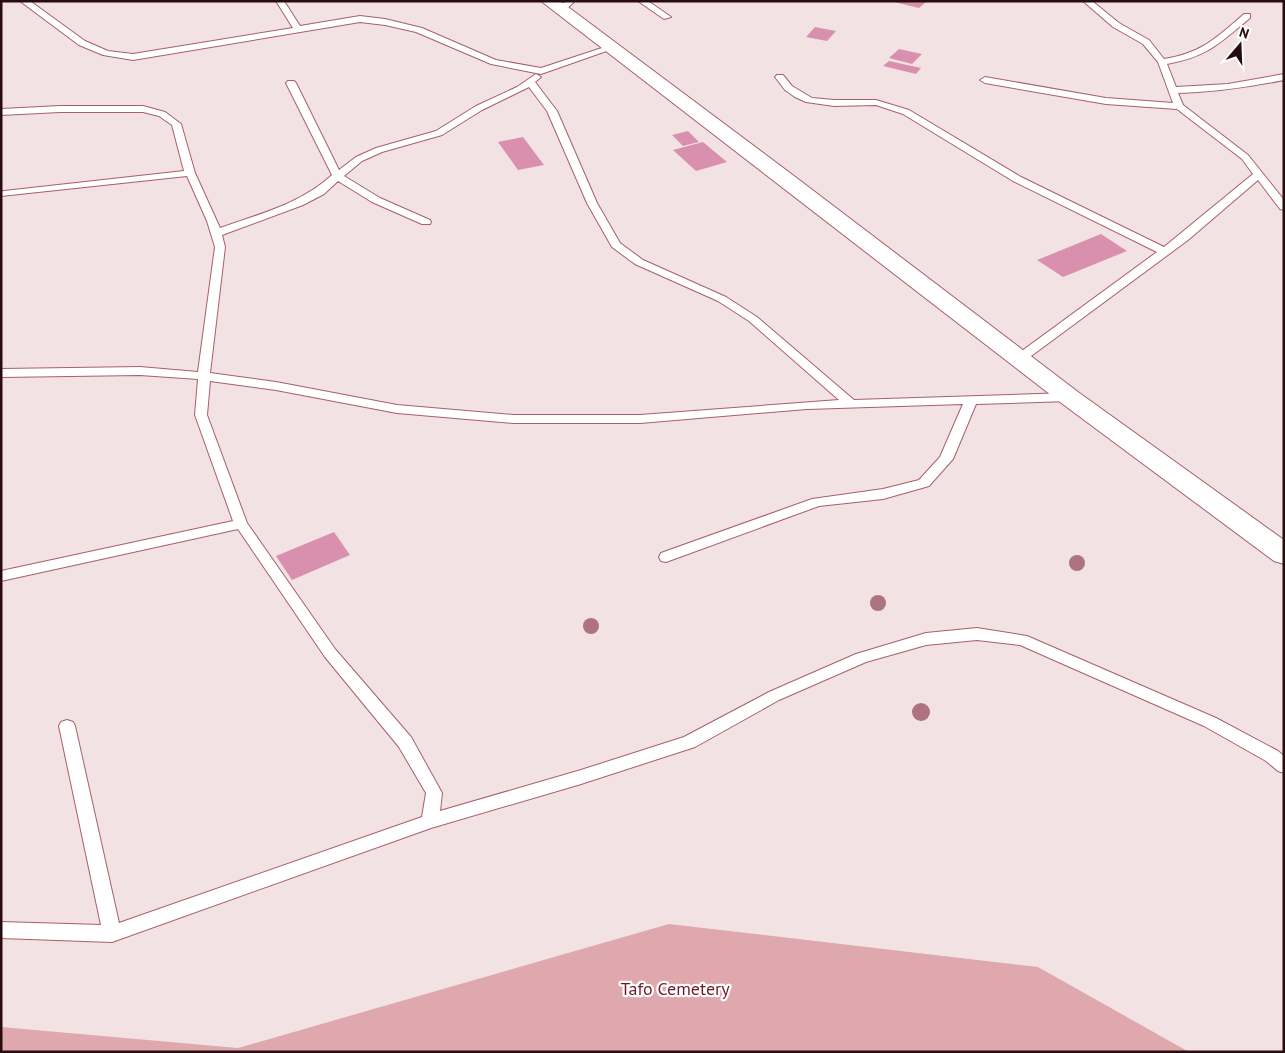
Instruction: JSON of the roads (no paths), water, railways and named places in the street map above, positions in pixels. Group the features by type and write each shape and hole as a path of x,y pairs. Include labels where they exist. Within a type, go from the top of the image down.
{"street":[{"path":"560,4 611,48 791,183 1069,397 1284,554"}],"lane":[{"path":"24,1 82,43 106,53 133,57 297,28 360,19 385,22 419,30 494,62 541,71"},
{"path":"280,1 297,28"},
{"path":"642,1 667,17"},
{"path":"1087,1 1116,25 1146,42 1162,62 1179,106 1200,124 1246,157 1284,207"},
{"path":"1162,62 1188,58 1209,48 1247,16"},
{"path":"217,234 299,203 320,192 359,159 379,150 439,132 479,108 530,82 541,71 611,48"},
{"path":"780,77 786,88 798,96 821,103 873,102 890,105 906,112 1018,179 1165,252"},
{"path":"1172,90 1201,90 1250,85 1284,77"},
{"path":"985,80 1124,103 1179,106"},
{"path":"530,82 552,110 592,203 616,246 640,262 722,299 753,319 851,404"},
{"path":"291,83 337,176 376,200 426,222"},
{"path":"1,112 143,109 162,114 176,124 190,173 217,234 220,247 201,415 241,524 330,653 405,742 434,793 430,821"},
{"path":"4,194 190,173"},
{"path":"1019,359 1184,238 1259,174"},
{"path":"1,373 140,371 204,376 276,386 397,409 514,419 640,419 787,407 1069,397"},
{"path":"666,557 817,502 883,494 924,482 946,459 971,400"},
{"path":"1,576 241,524"},
{"path":"1,930 112,934 430,821 581,777 689,742 774,696 861,658 926,639 977,634 1022,640 1210,722 1272,756 1284,766"},
{"path":"67,726 112,934"}],"park label":[{"name":"Tafo Cemetery","path":"675,988"}]}
